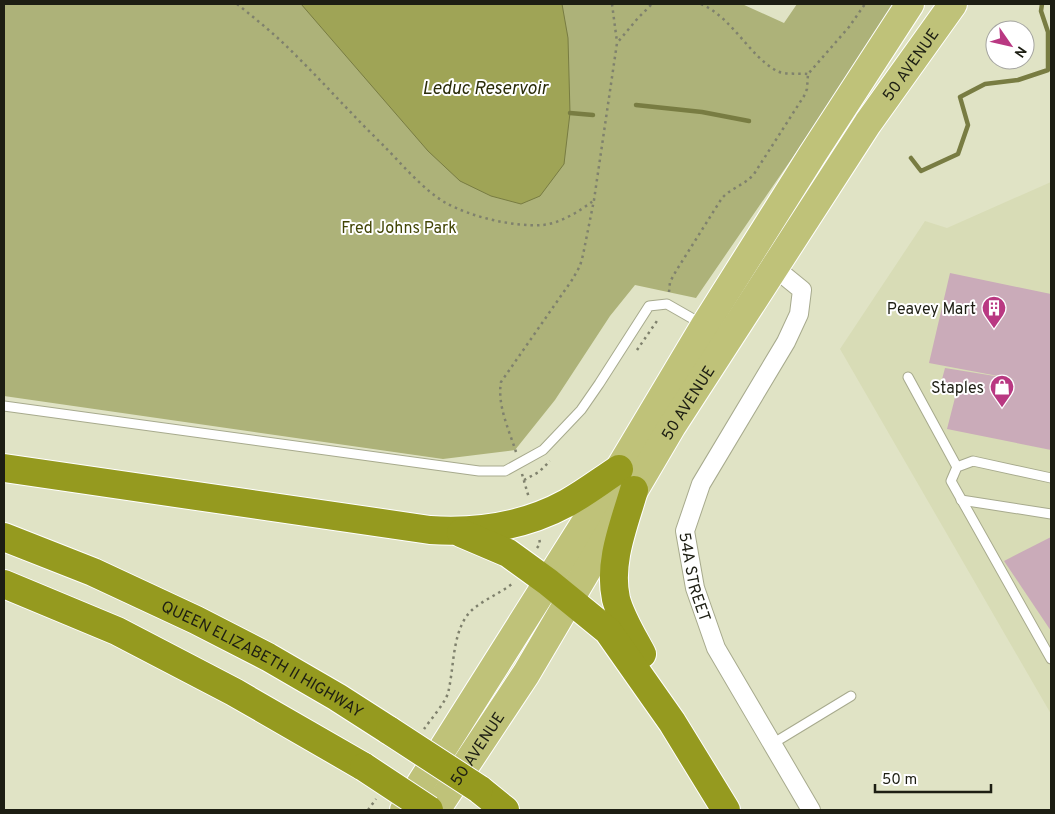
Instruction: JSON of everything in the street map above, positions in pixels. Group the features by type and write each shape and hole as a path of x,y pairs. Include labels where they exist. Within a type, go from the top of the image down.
{"highway":[{"path":"4,468 430,530 458,532 494,528 536,518 568,503 627,480 615,560 616,598 623,618 653,677 672,722"},
{"path":"458,532 508,553 548,582 608,631 672,722 726,810"},
{"name":"QUEEN ELIZABETH II HIGHWAY","path":"4,537 93,572 196,620 268,657 390,730 479,789 505,810"},
{"path":"4,584 116,631 234,692 364,767 429,810"}],"main road":[{"name":"50 AVENUE","path":"436,810 526,674 571,600 627,480 705,325 910,4"},
{"name":"50 AVENUE","path":"404,810 548,582 627,480 672,426 868,123 953,4"},
{"path":"495,721 553,609 553,593 548,582"}],"street":[{"name":"54A STREET","path":"775,268 802,290 799,314 786,342 701,484 685,531 696,588 716,648 811,810"}],"lane":[{"path":"4,406 479,471 505,471 543,450 581,410 649,306 667,304 705,325"},
{"path":"908,377 957,467"},
{"path":"1051,478 973,461 957,467 951,481 1051,659"},
{"path":"961,500 1051,514"},
{"path":"772,744 851,696"}],"path":[{"path":"237,4 281,41 410,172 434,195 447,204 499,222 543,225 570,214 594,200"},
{"path":"419,736 447,695 457,641 462,624 467,616 477,607 515,582 540,544 536,518 501,404 501,382 580,266 594,200 617,43 612,4"},
{"path":"617,43 652,4"},
{"path":"701,4 725,20 763,61 778,72 808,74"},
{"path":"667,304 670,282 722,198 728,192 749,180 754,174 804,96 807,89 808,74 849,27 865,4"},
{"path":"368,810 380,794"}],"shaded area":[{"path":"1051,182 1051,714 840,349 925,221 947,228"}],"green space":[{"name":"Fred Johns Park","path":"4,4 742,4 784,23 797,4 898,4 696,298 635,285 610,316 555,400 515,450 443,459 4,396"}],"water":[{"name":"Leduc Reservoir","path":"301,4 562,4 568,38 570,113 564,164 540,196 521,204 491,196 460,181 428,151"}],"building":[{"name":"Peavey Mart","path":"950,273 1051,294 1051,450 947,429 958,386 941,383 945,368 1020,380 929,363"},
{"path":"1051,537 1051,631 1004,561"}],"waterway":[{"path":"911,158 921,171 958,154 968,125 960,97 985,84 1018,80 1048,70 1048,32 1041,11 1042,4"},
{"path":"636,105 702,112 749,121"},
{"path":"570,113 593,115"}],"place":[{"name":"Peavey Mart","path":"994,329"},
{"name":"Staples","path":"1002,408"}]}
